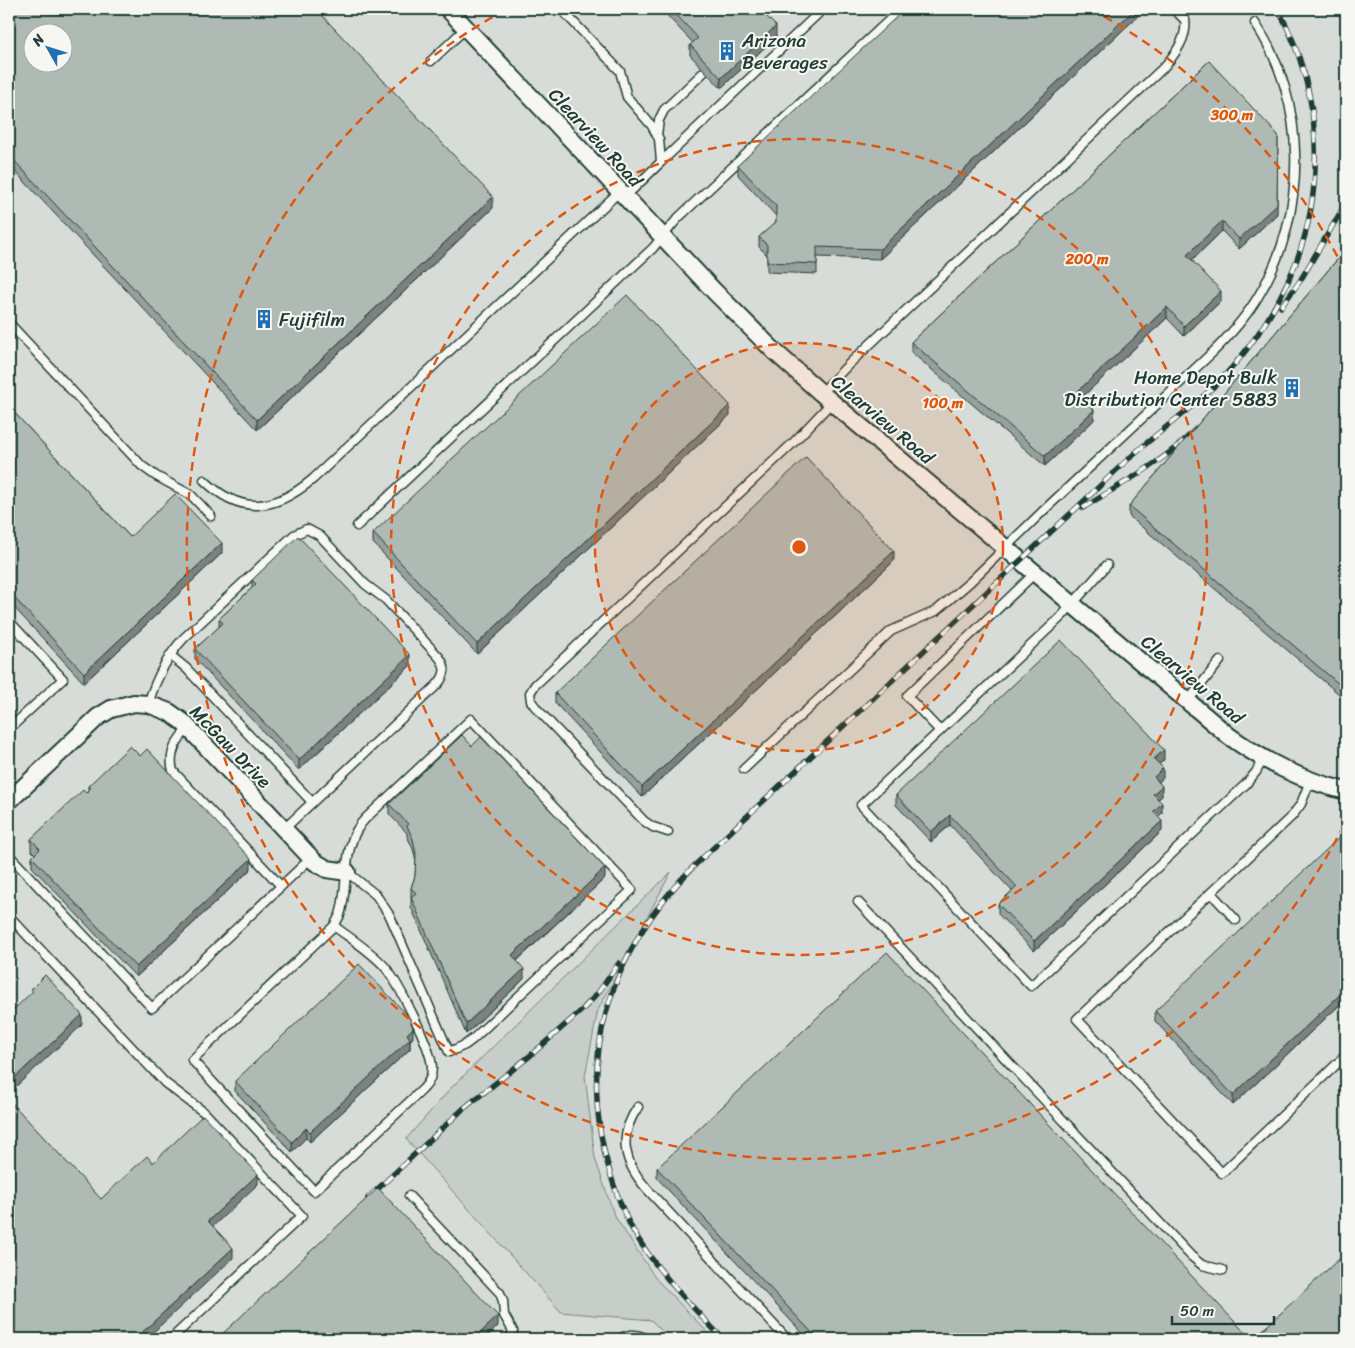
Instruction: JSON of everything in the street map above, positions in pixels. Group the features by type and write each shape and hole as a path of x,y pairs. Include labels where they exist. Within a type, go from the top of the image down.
{"street":[{"name":"Clearview Road","path":"448,9 750,328 827,397 1229,736 1263,759 1286,771 1310,781 1346,790"},
{"name":"McGaw Drive","path":"11,794 104,712 126,704 148,704 169,712 189,728 311,858 326,869 347,872"}],"lane":[{"path":"561,9 620,71 627,97 648,121 657,135 661,144 661,162"},
{"path":"204,480 225,496 249,505 258,506 276,503 295,493 313,479 622,194 661,162 823,9"},
{"path":"357,526 647,254 678,218 901,9"},
{"path":"668,832 653,827 644,821 538,710 531,701 530,693 535,685 793,442 849,364 1163,68 1178,48 1185,31 1185,20 1174,9"},
{"path":"744,769 886,635 896,628 936,611 970,582 1219,345 1243,318 1266,282 1278,256 1290,213 1295,182 1295,150 1292,119 1285,87 1269,47 1255,23"},
{"path":"431,61 466,28"},
{"path":"657,135 659,120 664,110 705,71"},
{"path":"9,323 142,466 191,495 211,516"},
{"path":"148,704 158,678 170,655 184,638 294,536 307,529 320,536 365,584 386,600 441,659 445,674 437,685 284,829"},
{"path":"1107,565 1073,605 861,805 1031,986 1251,779 1263,759"},
{"path":"940,731 907,696 1035,573"},
{"path":"9,621 63,679 9,729"},
{"path":"170,655 186,668 312,802"},
{"path":"1187,702 1220,661"},
{"path":"334,926 379,960 396,981 404,994 430,1056 432,1072 427,1085 314,1191 192,1060 334,926 342,907 347,872 351,846 359,825 471,719 632,890 473,1039 449,1052 390,916 376,896 347,872"},
{"path":"189,728 179,737 175,744 172,763 173,771 281,886"},
{"path":"1310,781 1301,804 1292,816 1077,1019 1222,1173 1340,1061 1346,1053"},
{"path":"9,855 152,1008 311,858"},
{"path":"1211,893 1236,920"},
{"path":"858,902 1191,1256 1202,1265 1223,1270"},
{"path":"9,916 165,1083 205,1113 302,1216 171,1339"},
{"path":"638,1107 630,1120 625,1135 628,1158 633,1171 647,1189 787,1339"},
{"path":"409,1196 500,1294 503,1301 504,1315 513,1331 510,1339"},
{"path":"619,1339 636,1334 648,1339"}],"shaded area":[{"path":"9,9 1346,9 1346,1339 9,1339"},
{"path":"671,872 598,1010 585,1076 595,1158 614,1215 656,1279 714,1339 670,1339 651,1320 561,1312 406,1139 452,1087"}],"building":[{"name":"Fujifilm","path":"17,9 316,9 493,197 257,420 9,155 9,16"},
{"name":"Arizona Beverages","path":"671,9 759,9 776,26 721,78 690,45 698,38"},
{"path":"905,9 1135,9 880,249 817,247 817,264 767,262 767,245 759,237 776,222 776,206 738,165"},
{"path":"1209,61 1278,135 1277,204 1239,239 1222,221 1187,255 1221,291 1184,326 1167,307 1077,392 1094,410 1045,456 911,342"},
{"name":"Home Depot Bulk Distribution Center 5883","path":"1346,249 1346,690 1129,506"},
{"path":"627,295 730,405 477,644 373,533"},
{"path":"9,407 130,537 175,494 222,543 84,673 9,592"},
{"path":"806,457 894,551 642,787 555,693"},
{"path":"298,536 410,655 299,760 195,649 223,623 219,619 256,584 252,580"},
{"path":"1061,640 1164,750 1154,759 1163,768 1154,777 1162,786 1153,794 1162,803 1153,812 1162,821 1034,941 998,904 1017,887 950,815 931,832 896,795"},
{"path":"462,735 472,746 481,737 605,868 512,955 524,969 466,1024 411,897 416,893 411,888 415,876 416,854 408,824 389,804"},
{"path":"130,746 140,756 147,749 251,859 136,967 32,857 40,849 31,839 83,790 86,793 90,788 88,786"},
{"path":"1341,836 1346,842 1346,989 1233,1095 1155,1011"},
{"path":"887,952 1251,1339 818,1339 657,1168"},
{"path":"359,964 409,1017 413,1028 407,1034 410,1039 310,1132 306,1128 292,1142 235,1081"},
{"path":"45,975 82,1015 9,1083 9,1014 33,991 31,989"},
{"path":"9,1100 101,1199 147,1156 153,1163 203,1115 258,1174 208,1221 233,1248 135,1339 9,1339"},
{"path":"378,1188 498,1316 474,1339 217,1339"},
{"path":"1340,1258 1346,1265 1346,1339 1253,1339"}],"railway":[{"path":"723,1339 676,1288 643,1247 627,1219 611,1176 600,1133 597,1090 599,1049 607,1009 621,970 641,933 665,898 695,865 1120,466 1220,381 1254,340 1281,295 1302,246 1315,178 1312,108 1304,74 1293,41 1278,9"},
{"path":"1281,307 1300,281 1346,203"},
{"path":"1083,508 1157,462 1197,428"},
{"path":"368,1198 463,1109 531,1055 582,1010 598,993 619,963"}],"place":[{"name":"Arizona Beverages","path":"727,51"},
{"name":"Fujifilm","path":"264,319"},
{"name":"Home Depot Bulk Distribution Center 5883","path":"1292,388"}]}
